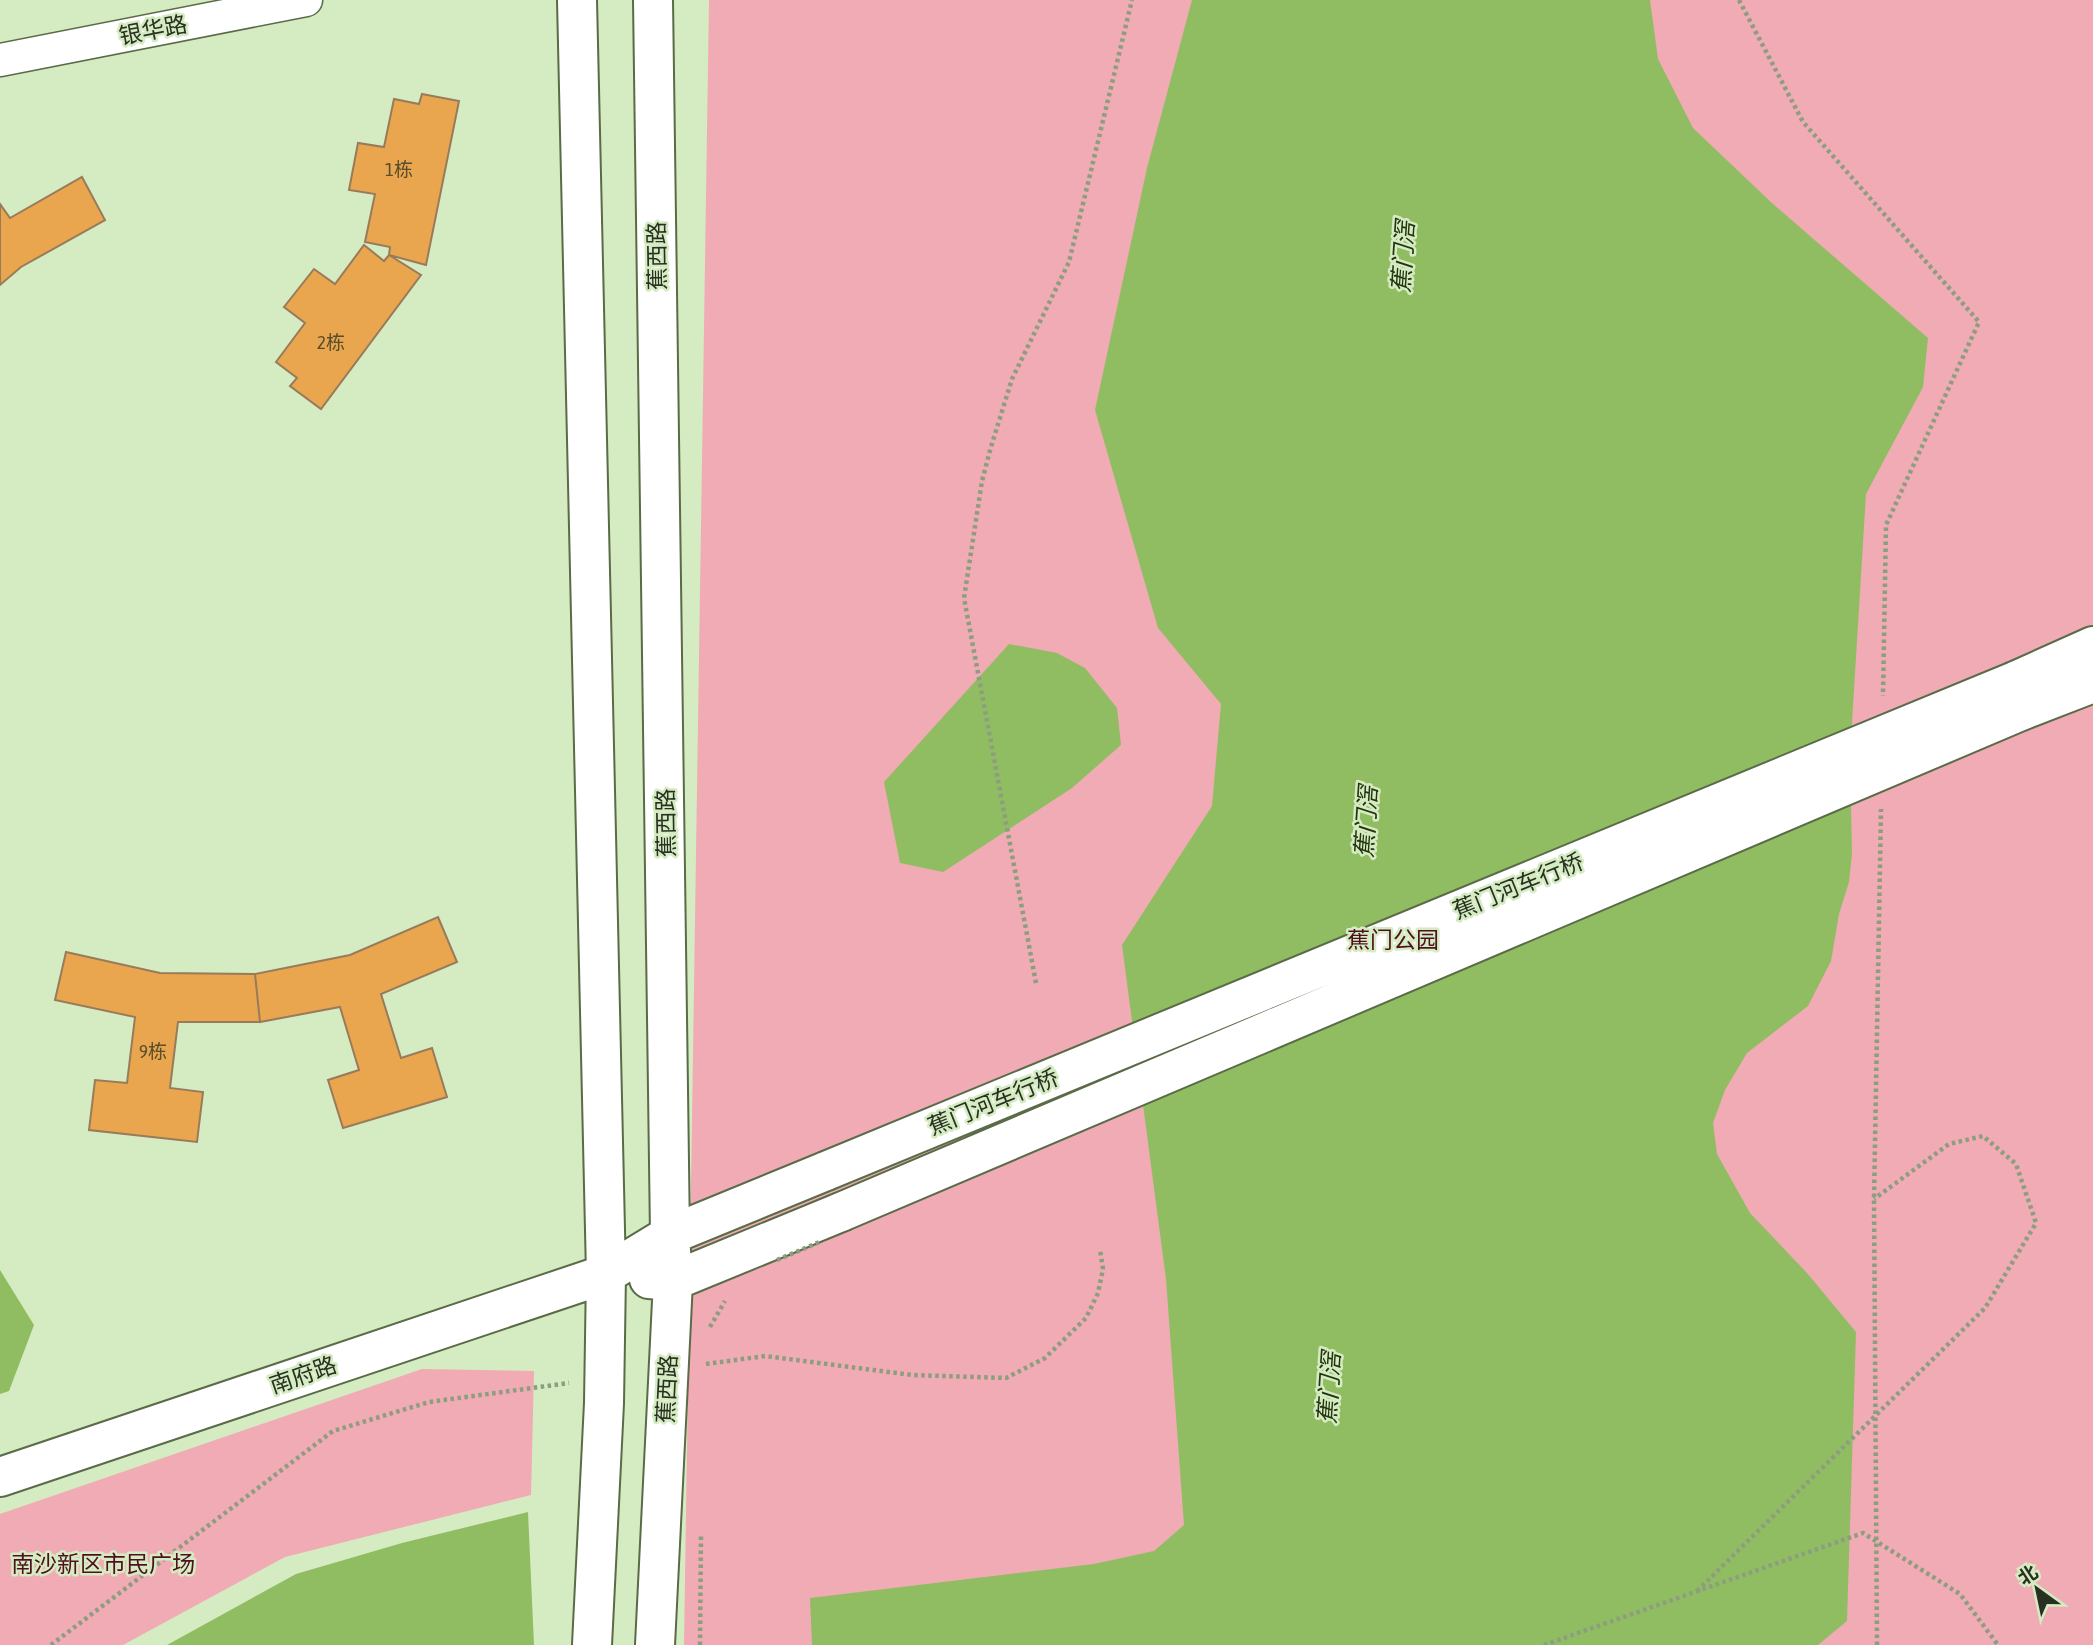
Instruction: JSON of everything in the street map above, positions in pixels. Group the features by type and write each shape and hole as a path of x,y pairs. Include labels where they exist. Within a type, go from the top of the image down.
{"street":[{"name":"银华路","path":"0,60 306,0"},
{"path":"578,0 606,1274 604,1391 592,1645"},
{"name":"蕉西路","path":"653,0 670,1235 673,1281 655,1645"},
{"path":"2018,696 2093,646"},
{"path":"2018,696 2093,683"},
{"name":"蕉门河车行桥","path":"826,1171 2018,696"},
{"name":"蕉门河车行桥","path":"841,1212 2018,696"},
{"name":"南府路","path":"0,1477 606,1274 670,1235 826,1171"},
{"name":"南府路","path":"606,1274 673,1281 841,1212"}],"path":[{"path":"1036,983 964,598 982,481 1012,379 1069,262 1132,0"},
{"path":"1697,1591 1985,1308 2036,1223 2016,1164 1983,1136 1949,1144 1874,1199"},
{"path":"704,1365 765,1356 912,1375 1006,1378 1045,1358 1086,1318 1098,1293 1103,1269 1100,1250"},
{"path":"768,1265 777,1260"},
{"path":"708,1334 715,1315 731,1293"},
{"path":"704,1354 704,1378"},
{"path":"51,1645 332,1431 429,1402 604,1391"},
{"path":"700,1645 701,1525"},
{"path":"1544,1645 1863,1533 1959,1594 1998,1645"}],"green space":[{"name":"蕉门公园","path":"709,0 2093,0 2093,1645 684,1645"},
{"name":"南沙新区市民广场","path":"422,1369 534,1371 531,1495 285,1557 123,1645 0,1645 0,1514"}],"water":[{"name":"蕉门滘","path":"1192,0 1650,0 1658,59 1693,128 1773,204 1928,338 1923,387 1866,494 1850,755 1852,854 1849,882 1839,914 1831,961 1808,1006 1747,1053 1725,1090 1713,1123 1717,1154 1750,1213 1807,1273 1856,1332 1847,1621 1818,1645 812,1645 810,1598 1094,1564 1154,1551 1184,1525 1166,1279 1122,945 1212,806 1221,704 1158,628 1095,410 1147,168"},
{"path":"1009,644 1057,653 1085,668 1117,708 1121,745 1072,788 943,872 900,863 884,782"},
{"path":"0,1270 34,1325 9,1391 0,1394"},
{"path":"528,1512 534,1645 167,1645 296,1574 402,1543"}],"building":[{"path":"422,94 459,101 426,265 389,255 390,247 365,242 375,194 349,190 358,143 384,147 394,99 419,104"},
{"path":"82,177 105,220 21,267 0,285 0,204 10,218"},
{"path":"364,245 384,261 389,255 421,275 321,409 290,386 297,378 276,362 305,323 284,307 314,269 335,284"},
{"path":"438,917 457,962 381,994 401,1058 432,1048 447,1097 343,1128 328,1080 359,1070 340,1007 260,1022 255,974 350,955"},
{"path":"66,952 160,973 255,974 260,1022 178,1022 170,1088 203,1092 197,1142 89,1130 95,1080 127,1083 135,1017 55,1000"}]}
